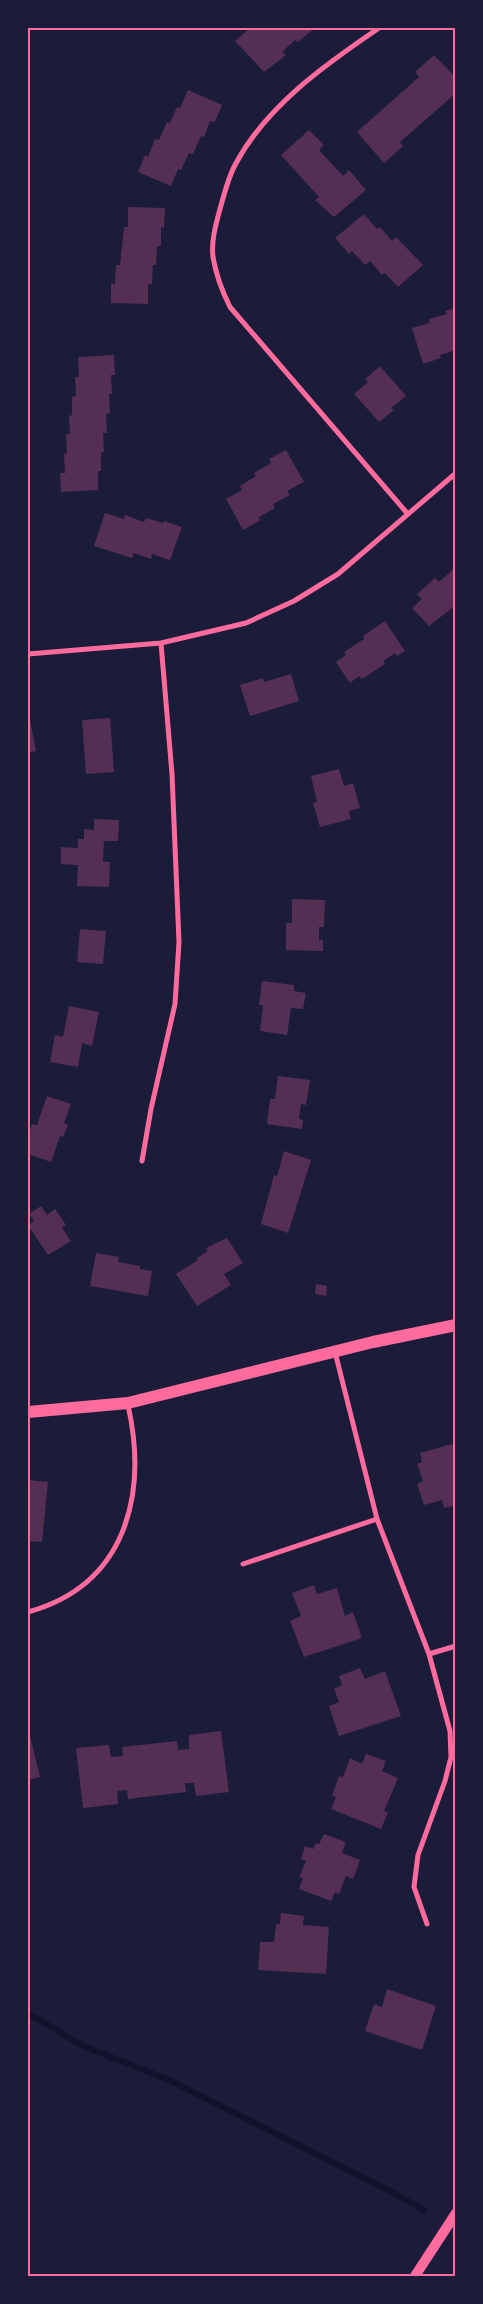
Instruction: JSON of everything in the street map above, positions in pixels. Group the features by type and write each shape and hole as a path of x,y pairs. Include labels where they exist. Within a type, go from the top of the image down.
{"main road":[{"path":"28,1412 128,1403 334,1351 456,1325"},
{"path":"415,2276 456,2213"}],"street":[{"path":"379,28 347,50 277,108 251,142 235,166 223,199 215,227 213,255 219,282 230,307 407,513"},
{"path":"28,654 161,644 246,623 294,601 338,574 456,473"},
{"path":"142,1161 151,1109 175,1004 179,942 172,774 161,644"},
{"path":"334,1351 377,1519 429,1654 450,1731 451,1757 442,1790 418,1854 414,1887 427,1924"},
{"path":"28,1612 59,1602 79,1590 95,1576 114,1552 126,1523 134,1485 136,1437 128,1403"},
{"path":"243,1564 377,1519"},
{"path":"429,1654 456,1646"}],"building":[{"path":"250,28 315,28 298,42 295,40 282,52 286,55 264,72 235,41"},
{"path":"434,55 456,78 456,93 400,142 403,146 384,163 357,132 419,77 415,72"},
{"path":"188,90 222,105 215,122 210,121 204,137 201,136 193,154 189,153 181,170 178,169 171,186 138,172 145,155 148,157 155,139 159,140 167,122 170,123 177,107 180,108"},
{"path":"309,130 324,145 319,150 343,176 349,170 366,190 334,217 315,200 319,197 281,155"},
{"path":"128,207 165,208 164,228 161,227 161,246 157,246 152,284 148,284 148,304 111,303 111,283 115,284 116,265 120,265 124,227 128,227"},
{"path":"364,214 377,229 380,227 392,241 396,237 423,265 398,287 385,273 382,275 370,261 365,265 352,251 349,254 335,238"},
{"path":"456,308 456,350 440,355 441,358 423,364 412,328 430,323 429,319 447,314 445,311"},
{"path":"114,355 115,375 111,375 110,413 106,414 107,433 103,433 104,452 101,452 101,471 98,471 98,490 61,492 60,473 65,473 64,454 67,453 66,434 70,434 69,416 72,415 72,397 76,396 75,377 79,377 78,357"},
{"path":"380,366 406,396 391,408 394,410 379,422 354,394 368,382 365,379"},
{"path":"286,450 304,482 287,491 290,495 273,504 275,508 258,518 261,520 243,530 226,499 242,490 240,486 256,476 254,473 271,463 269,459"},
{"path":"105,513 124,519 125,515 144,522 146,518 163,523 164,521 182,527 170,560 152,554 151,559 134,553 132,558 94,546"},
{"path":"456,567 456,605 429,626 412,608 422,599 417,594 435,578 439,582"},
{"path":"385,621 405,651 397,656 395,653 383,661 385,664 362,679 359,676 350,683 336,662 346,655 344,652 364,639 363,636"},
{"path":"291,674 299,701 250,716 240,685 263,678 264,682"},
{"path":"110,718 114,772 86,774 82,720"},
{"path":"30,720 36,751 28,753 28,721"},
{"path":"339,769 344,786 353,783 360,808 349,811 351,819 320,827 313,803 317,802 311,776"},
{"path":"94,819 119,820 118,841 104,841 103,862 110,862 109,887 77,886 78,865 61,864 61,847 78,848 78,839 84,839 84,829 94,830"},
{"path":"292,899 325,900 324,927 319,927 319,940 323,940 323,951 286,950 286,923 292,923"},
{"path":"80,929 106,931 103,964 77,962"},
{"path":"262,981 294,985 294,991 306,993 303,1009 291,1008 287,1035 260,1031 263,1005 259,1005"},
{"path":"69,1006 99,1012 92,1046 82,1043 78,1067 50,1062 55,1035 63,1037"},
{"path":"278,1076 310,1080 306,1105 301,1104 299,1119 303,1120 302,1129 267,1124 270,1099 275,1099"},
{"path":"47,1096 71,1104 64,1123 68,1125 63,1137 60,1136 51,1162 28,1154 28,1136 32,1124 37,1125"},
{"path":"284,1151 311,1160 288,1233 261,1224 274,1175 277,1176"},
{"path":"41,1206 47,1215 55,1209 66,1225 62,1228 71,1241 48,1255 28,1225 34,1221 29,1214"},
{"path":"227,1238 243,1263 224,1274 231,1285 197,1306 176,1274 198,1260 197,1258 208,1251 206,1248"},
{"path":"96,1253 119,1257 118,1262 140,1266 140,1269 152,1271 148,1296 90,1286"},
{"path":"316,1284 327,1286 326,1296 315,1294"},
{"path":"452,1444 456,1453 456,1505 444,1508 442,1500 424,1505 417,1484 423,1481 417,1464 422,1462 420,1453"},
{"path":"28,1480 48,1482 42,1542 28,1541"},
{"path":"314,1585 317,1594 337,1588 345,1616 353,1612 362,1638 304,1657 290,1621 301,1616 292,1593"},
{"path":"360,1668 365,1679 385,1671 401,1716 339,1736 329,1706 339,1702 334,1689 342,1685 339,1676"},
{"path":"221,1731 229,1792 196,1796 194,1783 185,1783 186,1792 128,1799 127,1790 117,1791 118,1804 83,1808 76,1748 109,1745 111,1757 123,1756 122,1747 177,1741 178,1750 189,1749 189,1735"},
{"path":"30,1736 40,1777 28,1780 28,1737"},
{"path":"366,1754 386,1761 382,1771 398,1778 384,1811 388,1812 381,1829 331,1809 336,1797 332,1796 339,1776 343,1777 350,1758 362,1764"},
{"path":"324,1834 346,1842 342,1853 360,1860 353,1879 346,1876 339,1894 335,1892 331,1901 299,1889 303,1878 299,1877 306,1861 301,1859 305,1846 313,1849 316,1843 319,1844"},
{"path":"281,1913 304,1916 303,1925 329,1927 326,1974 258,1970 260,1942 274,1942 276,1924 280,1924"},
{"path":"387,1989 436,2006 422,2050 365,2031 374,2004 382,2007"}],"waterway":[{"path":"28,2013 83,2046 169,2080 424,2210"}]}
